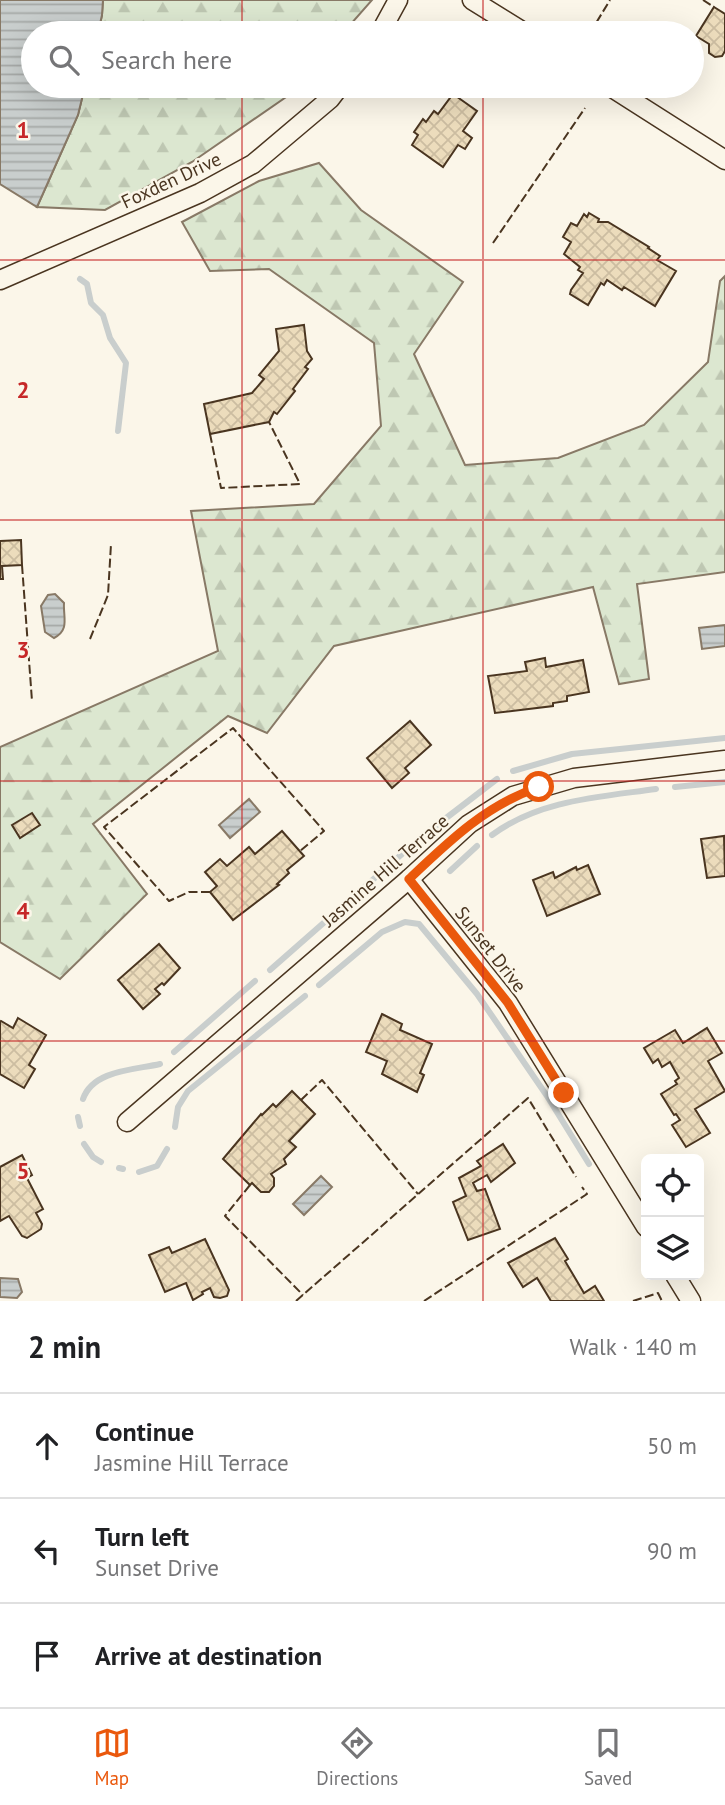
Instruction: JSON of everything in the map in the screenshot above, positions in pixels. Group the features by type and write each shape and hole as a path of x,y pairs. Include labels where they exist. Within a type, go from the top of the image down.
{"street":[{"path":"387,21 398,0"},
{"path":"472,0 506,21"},
{"name":"Foxden Drive","path":"0,280 200,192 253,164 331,98"},
{"path":"628,98 725,160"},
{"name":"Jasmine Hill Terrace","path":"127,1122 469,824 513,796 574,778 725,760"},
{"name":"Sunset Drive","path":"409,879 508,1003 641,1219"},
{"path":"678,1280 691,1301"}],"green space":[{"path":"103,0 372,0 354,21 101,21"},
{"path":"82,98 285,98 192,162 105,210 37,207 78,115"},
{"path":"319,163 361,210 463,282 414,354 465,465 558,458 644,425 708,362 720,281 725,276 725,572 637,584 649,679 619,684 593,587 334,646 267,733 228,716 93,824 147,894 60,979 0,942 0,747 218,651 191,511 314,504 381,426 374,343 269,269 210,271 182,222 259,181"}],"shaded area":[{"path":"0,0 103,0 101,21 21,21 21,98 82,98 78,115 37,207 0,184"},
{"path":"55,594 64,603 65,623 62,631 54,638 45,632 41,606 48,595"},
{"path":"725,625 725,646 702,649 699,628"},
{"path":"249,799 260,812 230,838 219,825"},
{"path":"321,1176 332,1187 304,1215 293,1204"},
{"path":"0,1278 18,1279 22,1292 17,1298 0,1297"}],"building":[{"path":"714,7 725,14 725,51 722,56 715,57 709,53 709,44 704,41 704,23"},
{"path":"450,98 459,98 477,111 463,131 472,138 465,149 458,145 443,167 412,145 418,135 414,132 423,119 426,122 434,111 438,114"},
{"path":"589,213 599,219 598,222 608,222 649,247 660,256 657,260 676,271 655,306 607,280 604,285 601,283 588,305 570,294 583,273 578,270 580,267 564,254 571,242 563,237 571,223 577,226 584,214 587,217"},
{"path":"304,325 307,351 312,359 293,389 295,391 277,414 274,412 269,422 210,434 204,404 252,393 264,379 259,375 279,351 276,329"},
{"path":"21,540 22,565 2,566 3,579 0,579 0,541"},
{"path":"545,658 546,667 583,660 589,692 567,696 567,701 553,703 553,706 495,713 488,676 527,671 525,662"},
{"path":"410,721 431,745 405,768 409,773 392,788 367,758"},
{"path":"32,813 40,825 20,838 12,825"},
{"path":"282,831 304,856 287,870 289,873 277,884 279,885 233,920 210,892 217,886 205,872 220,859 227,866 249,847 255,854"},
{"path":"724,836 725,876 707,878 701,839"},
{"path":"588,865 600,894 547,916 533,880 553,872 555,878 576,867 577,870"},
{"path":"159,944 180,968 164,985 162,983 155,989 160,994 143,1009 118,980"},
{"path":"382,1014 402,1024 400,1030 432,1044 420,1073 424,1075 417,1092 382,1074 387,1061 366,1052"},
{"path":"18,1018 46,1035 29,1065 35,1069 24,1088 0,1074 0,1022 13,1028"},
{"path":"707,1028 722,1053 708,1061 725,1091 695,1109 710,1133 686,1147 672,1125 680,1120 661,1094 677,1084 675,1081 679,1078 670,1062 662,1067 658,1059 653,1063 644,1048 675,1030 683,1043"},
{"path":"292,1091 315,1114 289,1141 296,1147 284,1159 286,1164 271,1174 274,1186 269,1192 261,1192 223,1159 261,1114 273,1104 276,1107"},
{"path":"503,1144 515,1163 491,1182 487,1175 473,1183 477,1191 485,1189 500,1229 468,1240 453,1202 466,1196 459,1178 481,1166 477,1161"},
{"path":"22,1155 32,1175 27,1178 43,1209 36,1213 42,1224 41,1229 27,1238 22,1236 9,1216 0,1221 0,1167"},
{"path":"555,1238 584,1293 595,1286 604,1301 551,1301 537,1278 523,1287 508,1263"},
{"path":"205,1239 229,1290 227,1296 214,1297 210,1288 193,1300 186,1283 165,1292 149,1255 169,1247 172,1253"}],"waterway":[{"path":"80,279 87,284 91,303 103,315 110,338 126,363 118,431"},
{"path":"513,771 572,754 725,738"},
{"path":"424,835 497,779"},
{"path":"675,787 725,782"},
{"path":"492,835 510,823 550,807 656,789"},
{"path":"450,871 477,846"},
{"path":"270,970 410,847"},
{"path":"319,985 382,932 405,922 419,924 477,994 547,1096 589,1164"},
{"path":"174,1052 255,981"},
{"path":"175,1127 178,1107 188,1091 305,996"},
{"path":"83,1099 88,1089 105,1077 160,1064"},
{"path":"78,1117 80,1126"},
{"path":"84,1144 93,1157 101,1162"},
{"path":"139,1172 157,1166 167,1149"},
{"path":"119,1168 123,1169"}],"fence":[{"path":"597,21 610,0"},
{"path":"703,0 714,7"},
{"path":"493,243 585,108"},
{"path":"210,434 221,488 300,484 269,422"},
{"path":"90,639 108,595 111,544"},
{"path":"22,565 32,701"},
{"path":"210,892 189,892 169,901 104,827 233,728 324,831 300,851"},
{"path":"301,1100 322,1080 418,1194"},
{"path":"296,1301 528,1098 576,1177"},
{"path":"250,1185 225,1216 303,1295"},
{"path":"424,1301 587,1194 582,1187"},
{"path":"633,1301 658,1293 662,1301"}],"route":[{"path":"539,787 513,796 469,824 409,879 508,1003 564,1093"}]}
